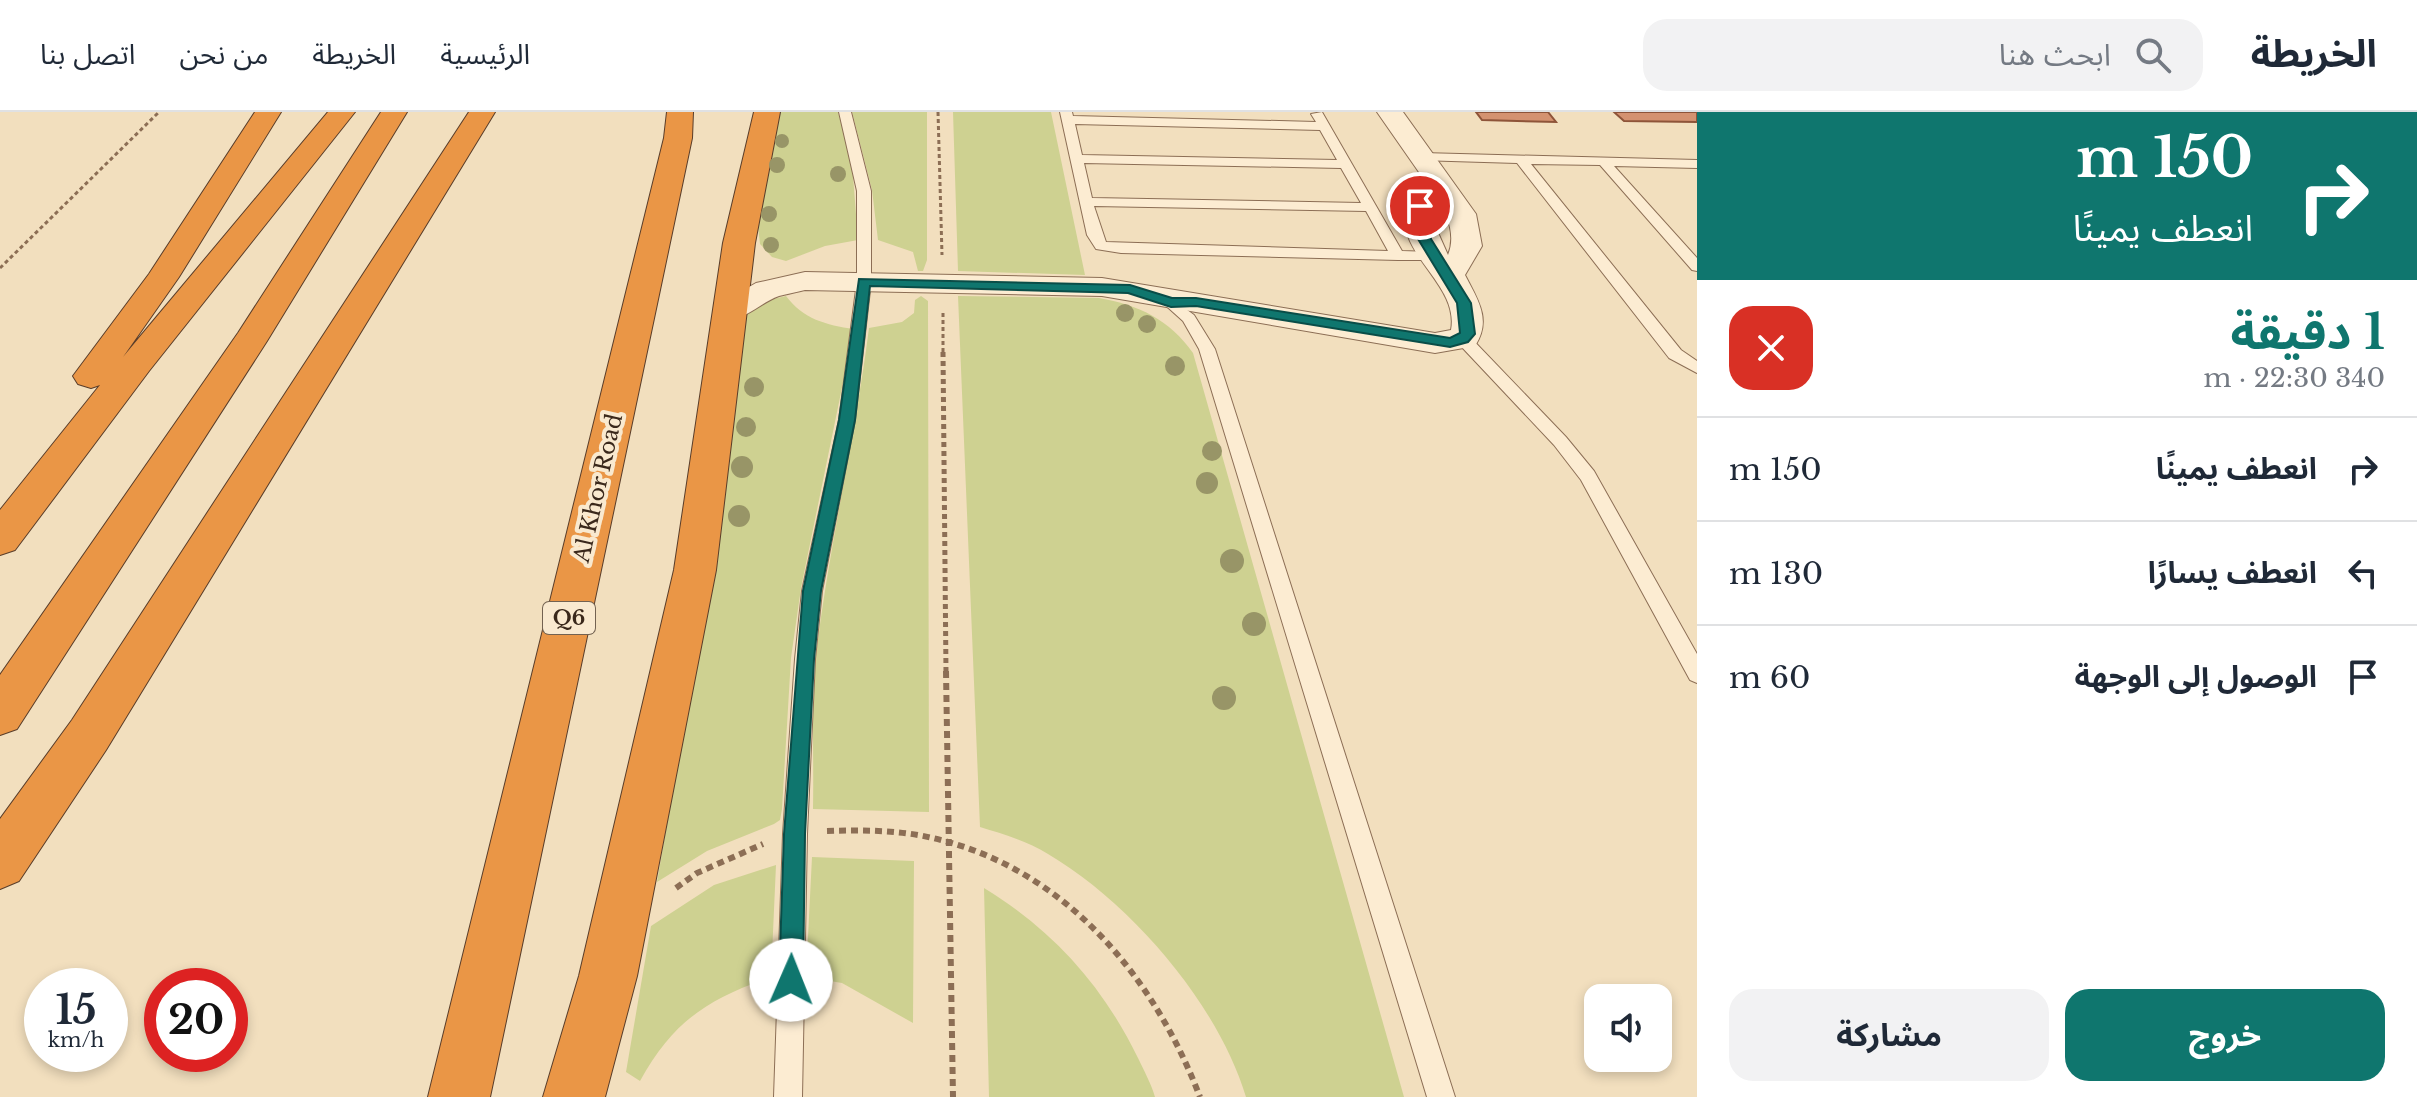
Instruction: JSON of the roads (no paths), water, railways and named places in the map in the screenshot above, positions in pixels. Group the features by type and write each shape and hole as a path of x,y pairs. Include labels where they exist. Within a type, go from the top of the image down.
{"highway":[{"path":"0,500 163,277 268,112"},
{"path":"0,539 137,363 342,112"},
{"path":"0,714 231,371 312,247 394,112"},
{"path":"0,863 89,735 482,112"},
{"path":"574,1097 608,976 695,570 739,243 767,112"},
{"name":"Al Khor Road","path":"459,1097 686,121"}],"street":[{"path":"730,311 767,290 805,281 1116,288 1146,293 1171,303 1225,306 1435,343 1463,339 1469,326 1464,303 1440,265 1461,260 1467,246 1462,214 1390,112"},
{"path":"739,243 762,266 805,281"}],"lane":[{"path":"788,1097 795,834 812,591 847,420 864,282 864,191 856,147 845,112"},
{"path":"1316,112 1398,256"},
{"path":"1323,126 1067,116 1096,241 1109,248 1398,256 1440,265"},
{"path":"1076,159 1345,164"},
{"path":"1429,168 1522,161 1696,165"},
{"path":"1522,161 1675,354 1697,368"},
{"path":"1603,161 1697,267"},
{"path":"1086,202 1370,207"},
{"path":"1171,303 1189,318 1207,349 1441,1097"},
{"path":"1463,339 1560,441 1588,476 1697,674"}]}
